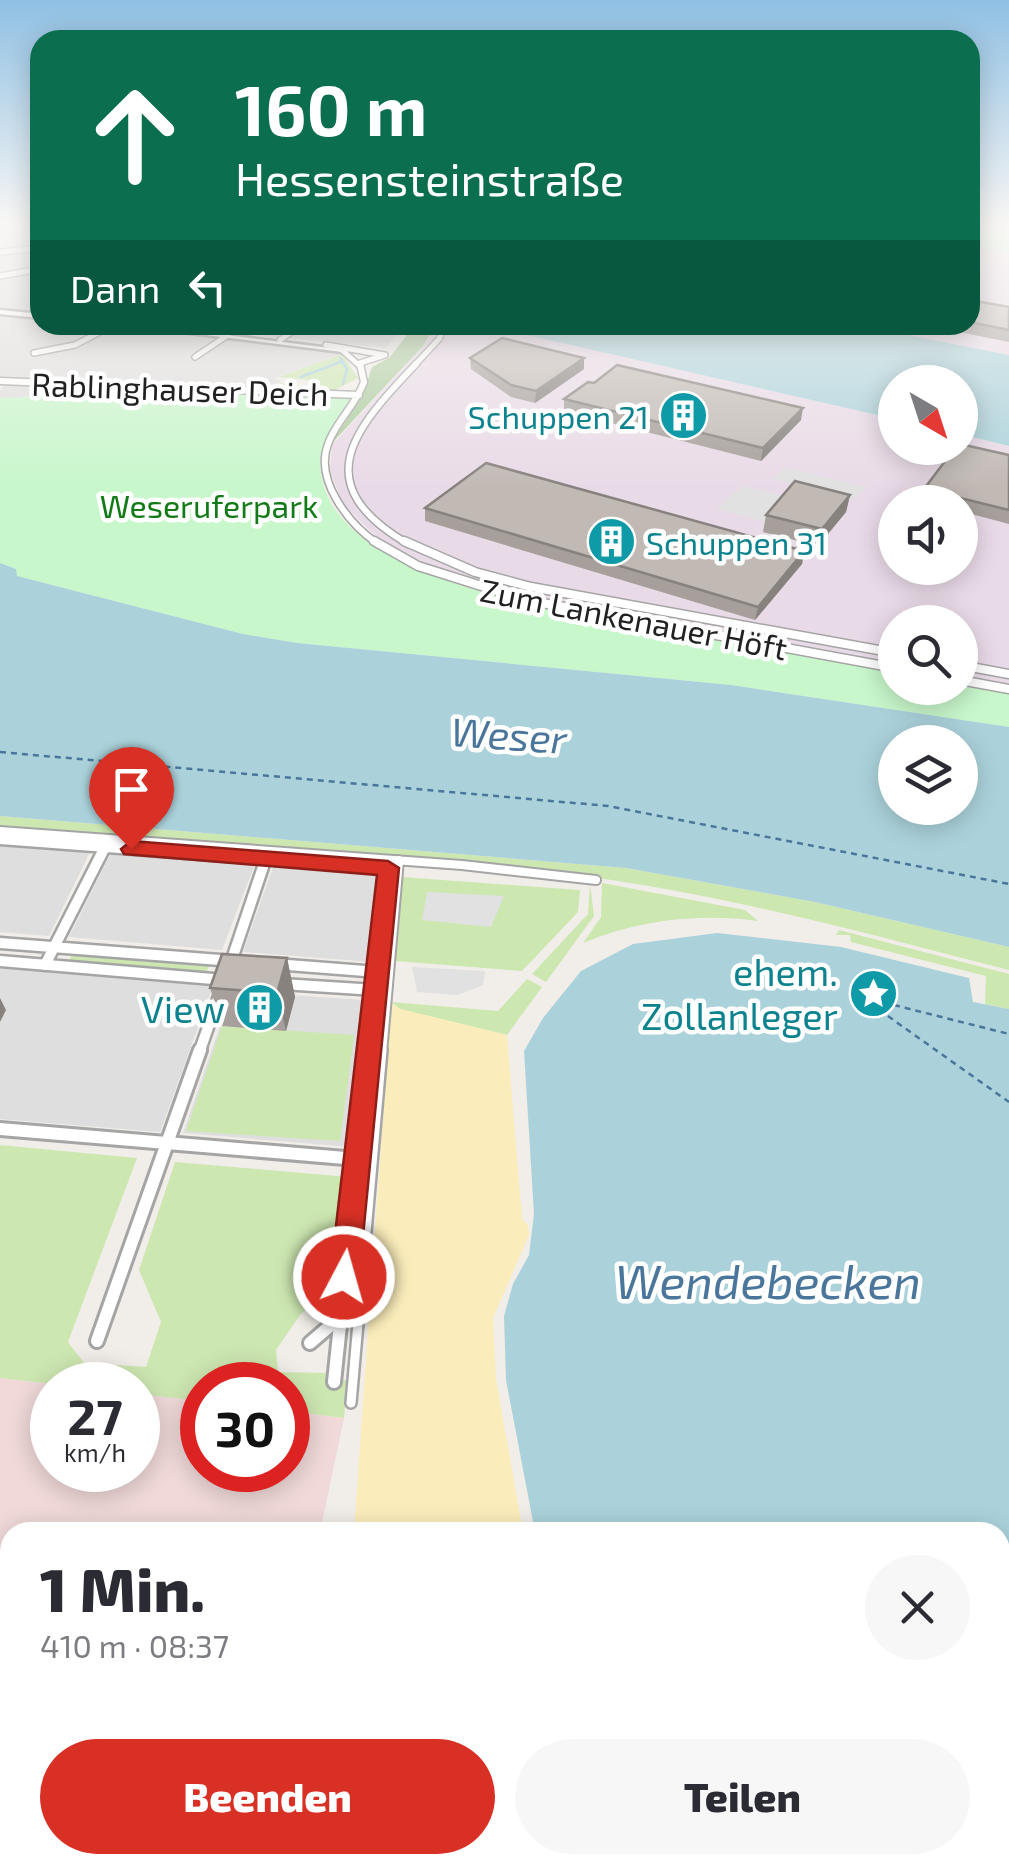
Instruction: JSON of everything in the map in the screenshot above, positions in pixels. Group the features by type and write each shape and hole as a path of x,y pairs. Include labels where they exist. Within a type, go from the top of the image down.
{"street":[{"path":"34,353 76,346 95,335"},
{"path":"196,357 228,335 382,352 384,356 360,363"},
{"path":"280,340 287,335"},
{"path":"440,335 359,430 347,454 349,483 355,496 384,529 434,558 504,581 878,650"},
{"path":"326,346 342,350 360,363 365,376 360,395"},
{"name":"Rablinghauser Deich","path":"0,380 360,395"},
{"name":"Zum Lankenauer Höft","path":"360,395 331,433 324,456 328,486 335,501 357,526 410,563 475,588 526,601 878,665"},
{"path":"978,668 1009,674"},
{"path":"978,683 1009,689"},
{"path":"0,831 395,866"},
{"path":"0,839 596,880"},
{"path":"45,965 104,847"},
{"path":"97,1341 266,858"},
{"path":"334,1382 378,972 395,866"},
{"path":"351,1403 395,866"},
{"path":"0,943 248,962"},
{"path":"0,961 241,981"},
{"path":"266,964 378,972"},
{"path":"260,982 376,990"},
{"path":"0,1129 356,1159"},
{"path":"310,1344 340,1317"}],"shaded area":[{"path":"980,314 1009,314 1009,355 908,335 980,335"},
{"path":"0,316 30,319 30,335 192,335 328,349 342,354 274,378 281,381 270,392 43,386 33,397 0,398 0,390 9,380 0,379"},
{"path":"257,335 397,335 386,348"},
{"path":"429,335 528,335 878,415 878,465 978,465 978,438 1009,446 1009,686 978,680 978,605 878,605 878,663 509,594 429,568 381,542 343,504 330,471 332,445"},
{"path":"785,467 866,487 855,500 773,479"},
{"path":"742,486 792,498 770,523 717,509"},
{"path":"0,845 90,852 49,936 0,932"},
{"path":"111,853 255,864 222,950 69,937"},
{"path":"273,867 383,874 372,962 243,952"},
{"path":"427,892 504,896 491,927 422,920"},
{"path":"0,966 214,983 160,1132 0,1119"},
{"path":"412,967 485,971 483,985 458,995 417,992"},
{"path":"232,991 365,1000 350,1147 183,1133"},
{"path":"0,1378 30,1381 30,1492 160,1492 160,1396 180,1399 180,1492 310,1492 310,1414 344,1418 322,1522 0,1522"}],"green space":[{"path":"407,335 429,335 331,444 363,395 372,367 389,358"},
{"path":"342,354 358,378 331,392 274,388 280,383 315,387 320,381 278,377"},
{"name":"Weseruferpark","path":"43,386 283,392 352,398 325,442 321,473 337,512 370,544 417,569 530,604 878,668 878,705 978,705 978,687 1009,693 1009,727 731,685 297,643 243,634 17,576 16,569 0,563 0,398 33,397"},
{"path":"0,816 626,868 815,902 1009,947 1009,970 759,908 605,879 379,854 0,828"},
{"path":"402,877 580,890 578,912 522,971 395,961"},
{"path":"602,883 745,910 758,921 669,920 583,943 601,917"},
{"path":"590,884 594,916 546,982 532,974 588,914"},
{"path":"839,930 1009,974 1009,1009 985,1004 986,976 851,942 850,935 836,935"},
{"path":"73,952 210,962 206,974 68,963"},
{"path":"527,979 542,987 507,1035 400,1009 391,1002 498,1011"},
{"path":"222,1026 354,1035 340,1141 186,1131"},
{"path":"0,1145 137,1158 68,1342 83,1362 30,1362 30,1381 0,1378"},
{"path":"175,1162 348,1177 342,1251 326,1290 300,1315 276,1350 277,1362 180,1362 180,1399 160,1396 160,1362 148,1362 161,1322 139,1270"},
{"path":"310,1373 329,1373 329,1380 347,1380 344,1418 310,1414"}],"sand":[{"path":"391,1002 400,1009 507,1035 522,1219 528,1225 529,1235 493,1318 496,1379 521,1522 355,1522"}],"water":[{"path":"527,335 908,335 1009,355 1009,446 978,438 978,365 878,365 878,415"},
{"name":"Weser","path":"0,563 16,569 17,576 243,634 297,643 731,685 1009,727 1009,947 815,902 626,868 0,816"},
{"name":"Wendebecken","path":"717,933 841,947 969,978 973,1002 1009,1009 1009,1522 533,1522 506,1380 504,1316 513,1284 529,1255 534,1214 524,1051 543,1018 581,971 633,944"}],"building":[{"path":"980,314 1009,314 1009,330 980,324"},
{"path":"502,338 584,358 536,391 511,385 470,358"},
{"name":"Schuppen 21","path":"617,365 803,408 763,448 564,399"},
{"path":"978,448 1009,455 1009,510 978,502 978,485 927,485 942,465 978,465"},
{"name":"Schuppen 31","path":"486,463 804,551 758,607 425,508"},
{"path":"795,481 850,495 822,529 766,515"},
{"path":"222,954 287,958 277,993 210,988"}],"waterway":[{"path":"301,377 342,361"},
{"path":"342,361 347,369 343,384"}],"ferry route":[{"path":"0,752 608,806 1009,884"},
{"path":"861,997 1009,1102"},
{"path":"862,997 1009,1034"}],"place":[{"name":"Schuppen 21","path":"684,416"},
{"name":"Schuppen 31","path":"611,542"},
{"name":"ehem. Zollanleger","path":"873,993"},
{"name":"View","path":"260,1008"}],"route":[{"path":"131,849 388,868 344,1277"}]}
